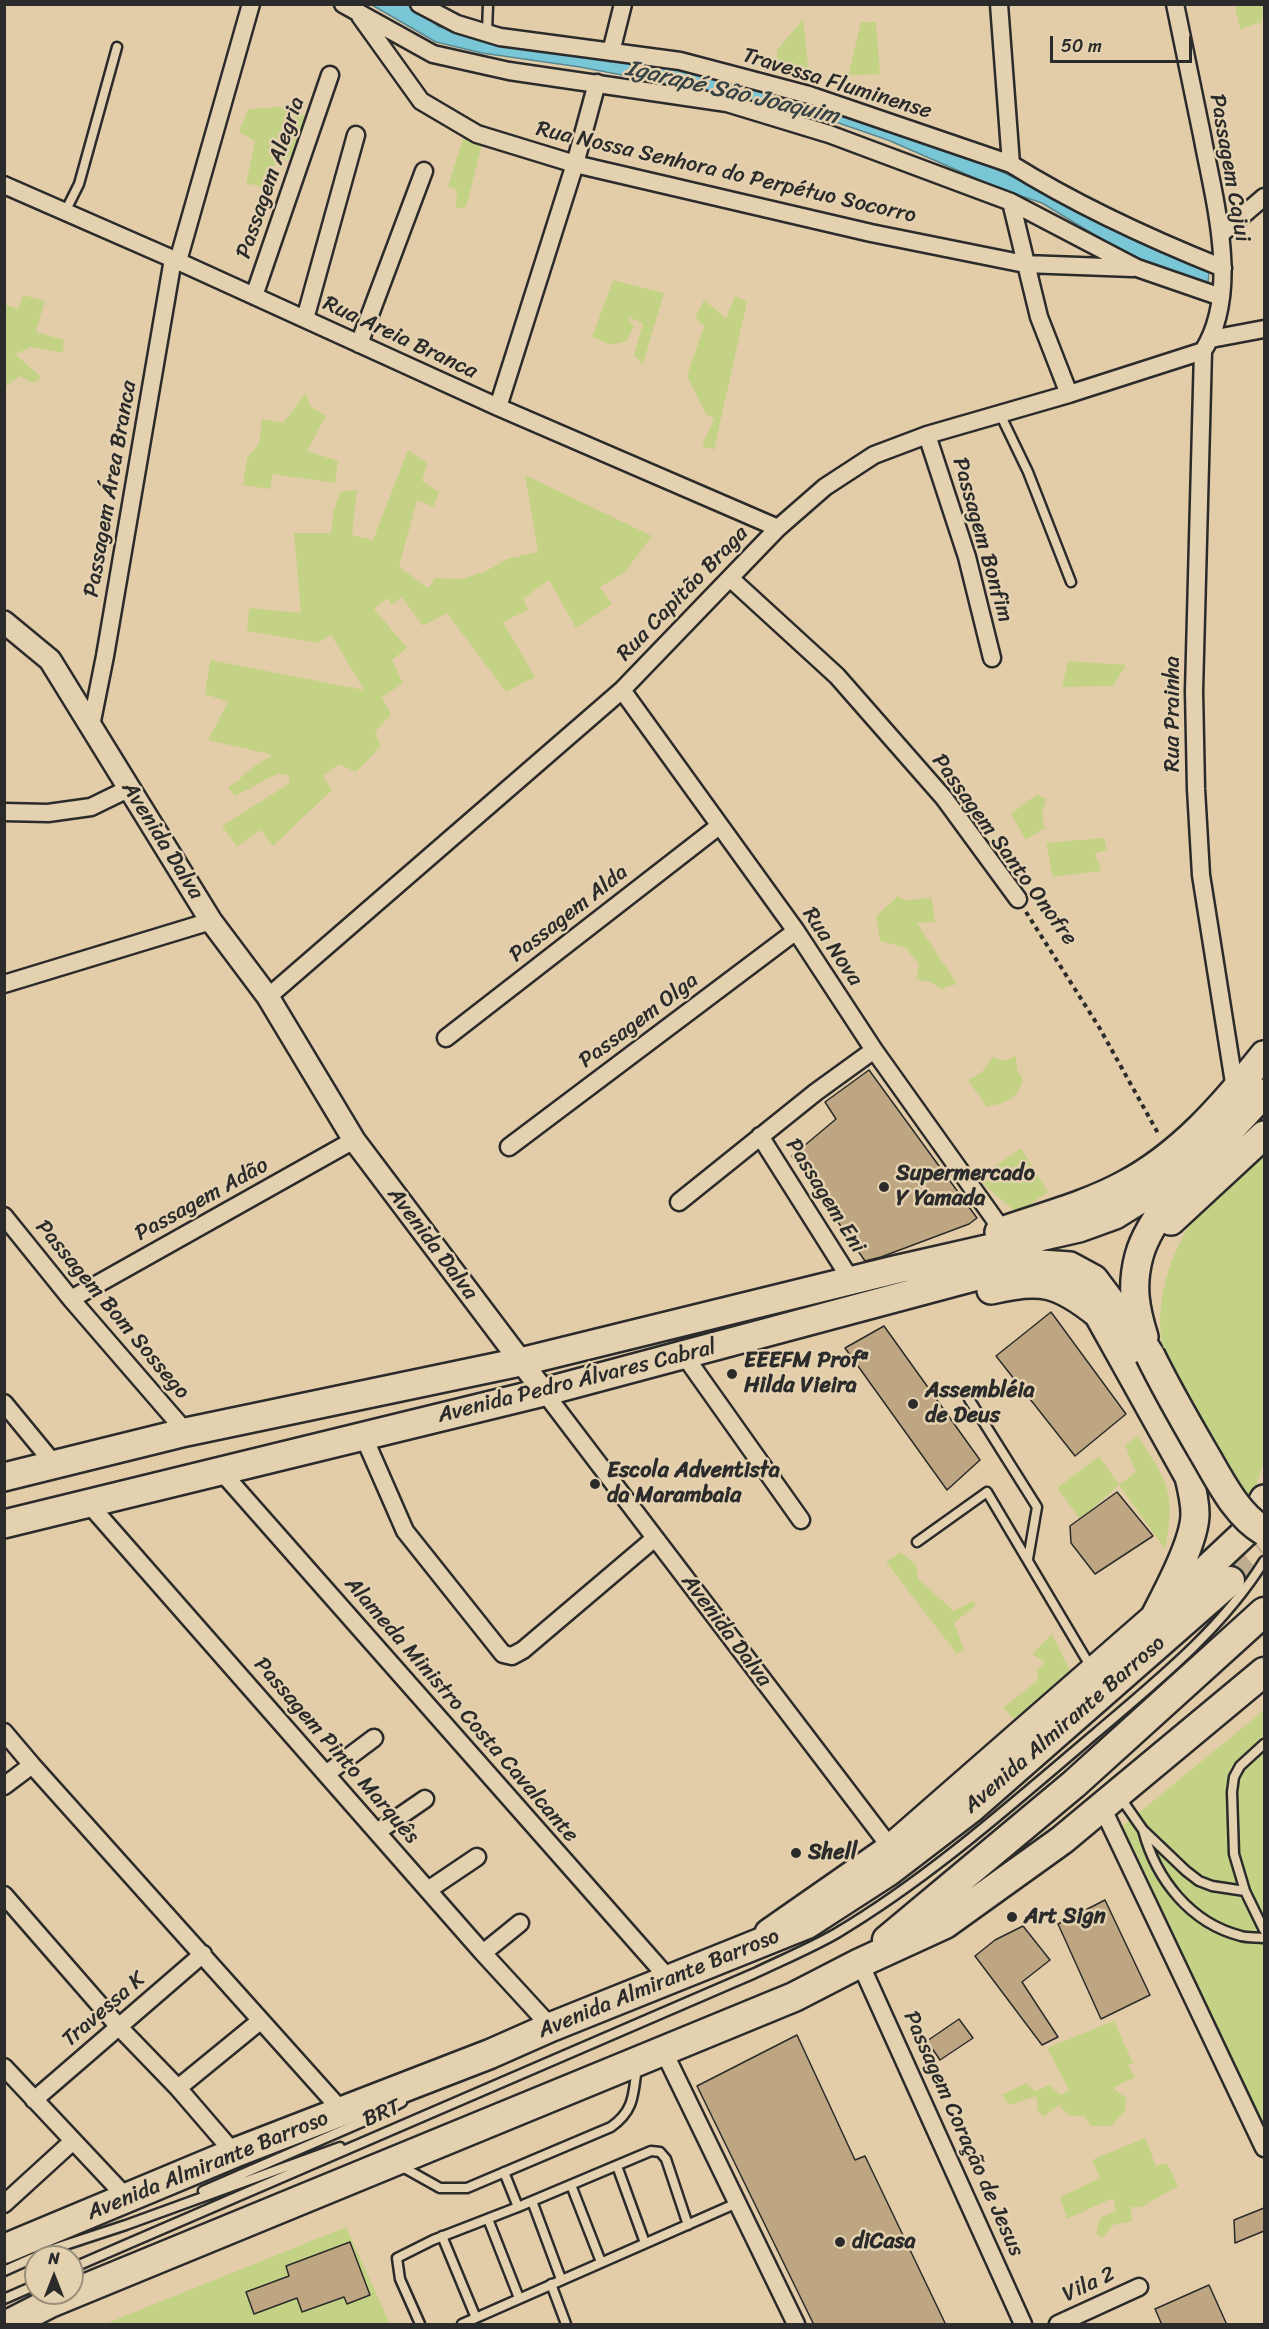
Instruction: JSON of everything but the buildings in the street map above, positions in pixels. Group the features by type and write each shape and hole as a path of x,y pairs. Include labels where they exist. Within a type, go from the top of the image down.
{"highway":[{"path":"1149,1353 1169,1393 1231,1498 1264,1531"},
{"name":"Avenida Almirante Barroso","path":"6,2252 126,2212 234,2153 490,2054 551,2027 807,1924 889,1871 970,1809 1101,1679 1230,1581"},
{"path":"860,1963 1074,1784 1264,1612"},
{"path":"9,2325 50,2304 794,1997 860,1963 945,1924 1062,1840 1264,1672"}],"main road":[{"path":"894,1270 1087,1202 1123,1186 1170,1156 1211,1119 1264,1055"},
{"path":"1149,1353 1134,1306 1135,1273 1139,1254 1169,1200 1264,1093"},
{"path":"1149,1353 1146,1310 1148,1274 1154,1251 1168,1224 1264,1135"},
{"path":"894,1270 1079,1228 1115,1215 1207,1158"},
{"name":"Avenida Pedro Álvares Cabral","path":"4,1524 544,1392 799,1326 1026,1263 1070,1266 1094,1279 1149,1353"},
{"name":"Avenida Pedro Álvares Cabral","path":"4,1477 186,1432 520,1362 894,1270"},
{"path":"799,1326 839,1326 1021,1283 1039,1282 1076,1296 1098,1314 1178,1455 1189,1477 1194,1497 1195,1517 1188,1543 1179,1568 1154,1618"},
{"path":"748,1947 891,1848 1101,1679 1154,1618 1248,1530 1264,1498"}],"street":[{"name":"Passagem Área Branca","path":"91,726 176,260 251,4"},
{"name":"Travessa Fluminense","path":"419,4 457,24 487,33 680,61 809,95 1011,164 1038,180 1180,251 1223,268"},
{"path":"610,52 622,4"},
{"path":"999,4 1011,164"},
{"name":"Passagem Cajui","path":"1176,4 1221,234 1223,268 1221,297 1207,345"},
{"path":"350,9 433,54 509,71 727,103 829,134 1011,202 1137,268 1221,297"},
{"name":"Rua Nossa Senhora do Perpétuo Socorro","path":"350,9 421,101 477,134 575,164 871,233 1025,264 1137,268"},
{"name":"Passagem Alegria","path":"254,296 330,75"},
{"path":"498,407 575,164 597,83"},
{"path":"304,319 356,135"},
{"path":"359,344 424,171"},
{"name":"Rua Areia Branca","path":"4,185 176,260 498,407 778,528"},
{"path":"1221,234 1264,197"},
{"path":"1011,202 1039,317 1069,394"},
{"name":"Rua Capitão Braga","path":"268,997 622,690 778,528 825,488 874,455 927,435 1069,394 1207,345 1264,328"},
{"name":"Rua Prainha","path":"1207,345 1194,691 1196,789 1201,875 1235,1089"},
{"name":"Passagem Bonfim","path":"927,435 967,557 992,658"},
{"name":"Passagem Santo Onofre","path":"731,579 837,676 944,798 1018,899"},
{"name":"Avenida Dalva","path":"4,622 50,660 211,921 268,997 354,1140 520,1362 891,1848"},
{"name":"Rua Nova","path":"622,690 796,931 874,1050 1003,1231"},
{"path":"4,812 48,813 91,807 130,788"},
{"name":"Passagem Alda","path":"446,1038 719,826"},
{"path":"4,984 211,921"},
{"name":"Passagem Olga","path":"509,1147 796,931"},
{"name":"Passagem Eni","path":"679,1202 760,1136 874,1050"},
{"name":"Passagem Eni","path":"760,1136 851,1280"},
{"name":"Passagem Adão","path":"71,1299 354,1140"},
{"name":"Passagem Bom Sossego","path":"4,1216 71,1299 186,1432"},
{"path":"684,1355 801,1520"},
{"path":"4,1403 55,1465"},
{"path":"363,1435 405,1531 503,1654 512,1656 523,1650 656,1538"},
{"name":"Alameda Ministro Costa Cavalcante","path":"220,1470 669,1979"},
{"name":"Passagem Pinto Marquês","path":"88,1503 483,1953 551,2027"},
{"path":"4,1732 342,2111"},
{"path":"326,1774 374,1738"},
{"path":"4,1786 32,1765"},
{"path":"377,1832 425,1799"},
{"path":"1110,1801 1264,2148"},
{"path":"428,1890 477,1857"},
{"path":"4,1896 234,2153"},
{"path":"483,1953 520,1923"},
{"name":"Travessa K","path":"34,2100 203,1954"},
{"name":"Passagem Coração de Jesus","path":"860,1963 1023,2325"},
{"path":"178,2088 260,2021"},
{"path":"664,2052 796,2325"},
{"path":"4,2067 73,2140 126,2212"},
{"path":"4,2204 73,2140"},
{"name":"Vila 2","path":"1058,2325 1139,2287"}],"lane":[{"path":"487,33 488,4"},
{"path":"65,212 79,184 117,47"},
{"path":"1000,414 1028,472 1071,582"},
{"path":"969,1399 1037,1507 1028,1559"},
{"path":"917,1542 987,1491 1101,1679"},
{"path":"420,2118 755,1973 835,1934 886,1902 950,1855 1140,1696 1216,1624 1245,1590 1264,1561"},
{"path":"1264,1744 1240,1766 1234,1777 1232,1792 1234,1854 1245,1891 1264,1930"},
{"path":"1110,1801 1199,1881 1220,1888 1245,1891"},
{"path":"1143,1830 1149,1854 1162,1878 1187,1908 1215,1925 1241,1936 1264,1938"},
{"name":"BRT","path":"427,2088 490,2054"},
{"path":"394,2161 440,2188 467,2188 611,2127 622,2119 631,2105 638,2063"},
{"name":"BRT","path":"126,2212 376,2116 407,2099"},
{"name":"BRT","path":"126,2212 420,2118"},
{"name":"BRT","path":"84,2263 420,2118"},
{"path":"420,2325 400,2279 397,2258 442,2236 651,2151 660,2152 666,2159 688,2225"},
{"path":"617,2166 645,2243"},
{"path":"504,2172 518,2207"},
{"path":"571,2185 601,2262"},
{"path":"532,2201 561,2279"},
{"path":"462,2325 561,2279 737,2203"},
{"path":"488,2219 519,2298"},
{"path":"442,2236 476,2318"},
{"path":"551,2284 564,2324"},
{"path":"4,2299 24,2290"}],"path":[{"name":"Passagem Santo Onofre","path":"1018,899 1100,1027 1170,1156"}],"green space":[{"path":"1236,5 1264,5 1261,22 1240,29"},
{"path":"803,19 809,74 777,68 777,50"},
{"path":"861,22 876,22 880,74 848,76"},
{"path":"280,107 310,117 296,153 269,169 268,191 256,185 246,184 255,141 239,132 248,109"},
{"path":"463,138 482,145 466,207 456,208 457,190 448,187"},
{"path":"613,280 664,293 643,364 634,356 643,323 627,317 634,326 627,341 611,345 592,337"},
{"path":"23,295 45,301 36,332 64,340 63,353 32,347 15,354 42,378 32,383 20,376 5,387 5,305 18,309"},
{"path":"735,296 747,302 714,450 702,446 714,419 706,414 687,376 704,326 695,318 704,300 726,318"},
{"path":"306,393 310,406 326,416 307,451 338,461 335,483 273,474 270,489 243,485 247,458 259,444 262,419 283,423"},
{"path":"408,450 427,463 422,481 439,492 434,507 417,500 399,567 428,588 435,578 461,579 486,571 507,559 538,552 525,475 652,536 624,573 600,587 612,604 576,628 549,580 523,599 528,610 503,622 535,677 506,692 447,613 423,626 402,597 392,605 388,598 374,609 407,648 392,660 403,683 382,697 391,715 375,732 381,746 356,772 339,764 323,776 332,790 273,846 261,830 237,847 222,826 290,783 288,775 277,774 235,796 228,787 272,755 208,740 228,702 205,694 210,660 364,690 331,635 318,643 247,631 249,608 301,613 294,533 331,533 333,513 340,492 357,490 352,535 373,540"},
{"path":"1068,661 1126,665 1113,686 1062,687"},
{"path":"1037,794 1046,799 1042,814 1045,828 1026,840 1011,814"},
{"path":"1104,838 1107,850 1095,853 1101,871 1053,877 1046,843"},
{"path":"898,896 906,901 931,897 935,922 917,923 957,984 941,989 930,982 916,979 919,964 906,948 880,941 876,916"},
{"path":"1016,1056 1017,1069 1023,1080 1020,1087 1010,1100 987,1107 968,1080 981,1073 993,1057 1004,1061"},
{"path":"1021,1148 1048,1192 1017,1213 977,1179"},
{"path":"1264,1149 1264,1461 1254,1492 1245,1500 1169,1366 1162,1341 1160,1321 1166,1278 1182,1238 1192,1221 1218,1191"},
{"path":"1138,1436 1167,1489 1170,1514 1165,1549 1119,1485 1136,1472 1125,1445"},
{"path":"1099,1456 1119,1485 1080,1519 1057,1488"},
{"path":"901,1552 916,1565 918,1579 954,1611 972,1601 976,1605 954,1623 964,1649 957,1654 886,1562"},
{"path":"1052,1634 1072,1675 1019,1724 1003,1708 1038,1680 1037,1670 1045,1662 1032,1654"},
{"path":"1264,1710 1264,2136 1119,1829"},
{"path":"1114,2021 1133,2063 1128,2065 1135,2077 1113,2088 1127,2099 1124,2112 1112,2126 1091,2126 1084,2116 1070,2116 1059,2105 1043,2117 1037,2109 1037,2096 1009,2105 1002,2095 1026,2083 1036,2091 1049,2085 1061,2095 1069,2090 1047,2048"},
{"path":"1145,2138 1156,2166 1167,2163 1178,2186 1141,2207 1131,2207 1132,2221 1113,2225 1102,2238 1096,2234 1100,2218 1116,2211 1113,2198 1067,2219 1060,2197 1100,2178 1092,2160"},
{"path":"346,2227 390,2324 105,2324"}],"water":[{"name":"Igarapé São Joaquim","path":"372,5 410,5 439,27 721,77 941,143 1209,270 1208,285 1170,274 1105,241 1042,203 998,188 888,140 795,108 580,67 482,53 436,42"}],"tunnel":[{"path":"1230,1581 1264,1553"}],"place":[{"name":"Supermercado Y Yamada","path":"884,1187"},
{"name":"EEEFM Profª Hilda Vieira","path":"732,1374"},
{"name":"Assembléia de Deus","path":"913,1404"},
{"name":"Escola Adventista da Marambaia","path":"595,1484"},
{"name":"Shell","path":"796,1853"},
{"name":"Art Sign","path":"1012,1917"},
{"name":"diCasa","path":"840,2242"}]}
